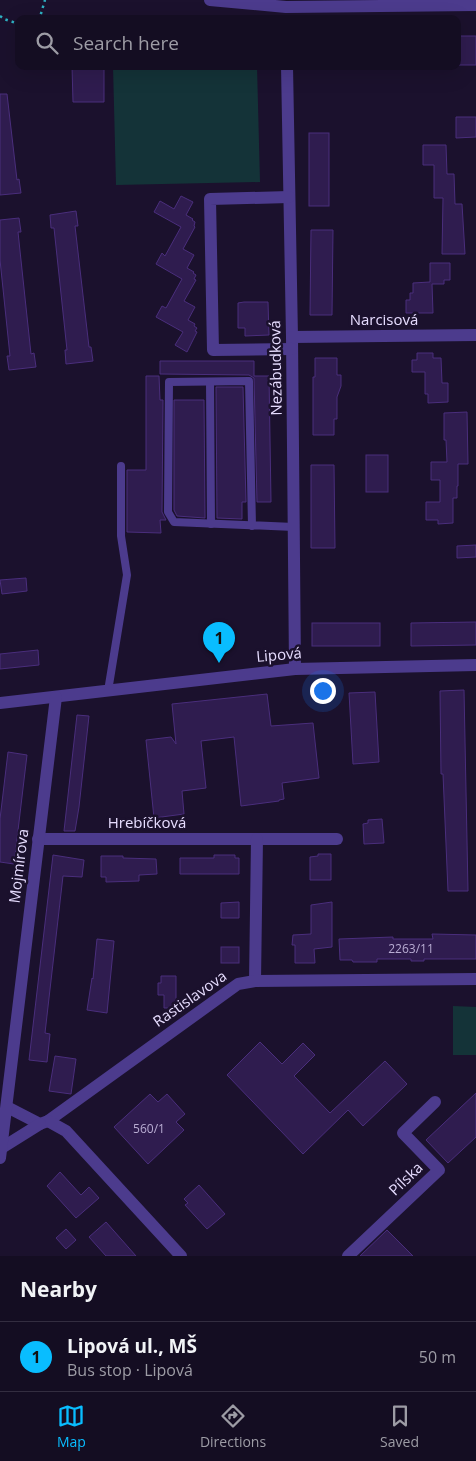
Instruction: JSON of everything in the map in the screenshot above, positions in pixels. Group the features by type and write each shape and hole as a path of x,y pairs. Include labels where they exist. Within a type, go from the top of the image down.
{"street":[{"path":"210,0 286,9 476,5"},
{"name":"Nezábudková","path":"287,70 295,669"},
{"name":"Narcisová","path":"289,197 210,200 213,350 292,343 476,335"},
{"name":"Lipová","path":"0,703 295,669 476,664"},
{"name":"Mojmírova","path":"0,1158 56,697"},
{"name":"Hrebíčková","path":"38,839 337,839"},
{"path":"255,980 257,839"},
{"name":"Rastislavova","path":"0,1149 44,1123 238,984 255,980 476,979"},
{"name":"Pílska","path":"348,1256 438,1170 403,1133 435,1102"},
{"path":"7,1107 66,1131 180,1256"}],"lane":[{"path":"252,526 249,381 169,382 168,512 174,522 211,524 252,526 294,528"},
{"path":"210,382 211,524"},
{"path":"108,691 126,575 122,536 121,466"}],"path":[{"path":"41,15 45,0"},
{"path":"0,16 15,23"}],"green space":[{"path":"113,70 257,70 260,182 116,185"},
{"path":"453,1006 476,1007 476,1055 453,1055"}],"building":[{"path":"461,36 476,36 476,65 461,65"},
{"path":"72,70 104,70 104,102 73,102"},
{"path":"0,94 7,94 17,180 19,179 21,193 0,195"},
{"path":"456,117 476,117 476,137 456,138"},
{"path":"309,133 329,133 329,206 309,206"},
{"path":"423,145 446,145 447,174 454,174 455,204 462,204 465,254 442,254 443,198 434,198 434,165 423,165"},
{"path":"181,196 193,202 186,215 195,222 195,227 183,249 194,255 187,268 196,275 194,279 196,280 184,301 195,307 188,320 195,324 194,326 197,328 195,331 197,332 187,352 175,345 183,332 156,317 162,306 166,308 182,279 156,264 162,253 165,256 181,227 154,212 160,201 174,209"},
{"path":"76,211 78,226 75,226 89,347 91,347 93,361 66,364 65,350 67,350 54,228 51,228 50,215"},
{"path":"19,218 21,232 18,232 31,354 34,353 36,367 9,370 7,356 10,356 0,260 0,220"},
{"path":"311,230 333,230 332,315 310,315"},
{"path":"430,263 450,263 450,280 444,280 444,284 432,284 433,313 406,313 406,300 410,300 410,293 413,293 413,283 430,282"},
{"path":"268,302 269,335 245,336 245,328 238,328 238,303"},
{"path":"417,353 433,353 433,358 441,358 442,383 448,383 448,402 428,403 428,394 425,394 425,372 412,372 412,360 417,360"},
{"path":"315,358 337,358 337,375 341,375 341,386 337,397 337,419 334,419 334,435 313,435 313,377 315,377"},
{"path":"160,361 254,361 254,376 269,376 271,502 257,502 254,378 249,375 160,374"},
{"path":"146,376 159,376 160,400 163,400 162,512 166,520 160,520 161,533 127,532 127,470 146,470"},
{"path":"216,387 243,387 246,502 242,502 242,519 217,518"},
{"path":"174,400 204,400 205,518 177,516 174,510"},
{"path":"467,412 468,464 458,464 457,498 453,498 453,523 438,524 438,520 426,520 426,502 440,502 440,480 431,480 431,462 447,462 446,440 444,440 444,413"},
{"path":"366,455 388,455 388,492 366,492"},
{"path":"311,465 334,465 335,548 311,548"},
{"path":"476,545 476,557 457,558 457,546"},
{"path":"26,578 27,591 2,594 0,580"},
{"path":"476,622 476,645 411,646 411,623"},
{"path":"312,623 380,623 380,646 312,646"},
{"path":"38,650 39,665 0,669 0,654"},
{"path":"464,690 468,891 448,891 443,774 441,774 440,691"},
{"path":"375,692 379,762 353,764 349,693"},
{"path":"267,694 271,726 313,723 319,778 282,783 284,799 279,801 241,806 234,737 201,741 206,788 182,791 184,814 154,818 146,740 171,737 176,744 172,704"},
{"path":"77,715 89,716 79,807 75,831 64,831"},
{"path":"8,752 27,755 14,864 0,862 0,819"},
{"path":"382,819 384,843 364,844 363,824 368,823 368,820"},
{"path":"318,854 331,854 331,880 310,880 310,857 318,856"},
{"path":"53,855 84,860 82,877 63,876 45,1033 50,1034 47,1062 29,1060"},
{"path":"214,855 235,855 235,858 239,858 239,874 180,874 180,858 214,858"},
{"path":"101,856 156,859 157,874 139,875 139,881 106,882 106,877 101,877"},
{"path":"239,902 239,918 221,918 221,903"},
{"path":"332,902 332,947 314,949 315,963 295,963 295,945 292,945 293,935 311,934 311,905"},
{"path":"432,934 476,935 476,959 424,959 424,961 411,961 411,959 377,959 377,962 340,960 339,939 393,937 393,939 433,939"},
{"path":"97,939 114,941 107,1013 87,1010 93,979"},
{"path":"221,947 239,947 239,963 221,963"},
{"path":"161,976 176,976 176,1008 164,1008 164,995 158,995 158,983 161,983"},
{"path":"260,1042 282,1064 303,1043 315,1055 294,1076 330,1113 385,1061 407,1084 363,1126 348,1110 303,1154 227,1075"},
{"path":"55,1056 76,1059 71,1094 49,1091"},
{"path":"476,1093 476,1137 448,1163 426,1140"},
{"path":"150,1094 158,1102 167,1094 185,1114 176,1122 184,1130 148,1164 114,1127"},
{"path":"60,1172 81,1195 89,1187 99,1198 76,1218 47,1186"},
{"path":"199,1185 225,1214 207,1229 185,1205 188,1203 184,1199"},
{"path":"106,1222 136,1256 106,1256 89,1237"},
{"path":"66,1229 76,1240 66,1249 56,1238"},
{"path":"387,1230 413,1256 360,1256"}],"place":[{"name":"Lipová ul., MŠ","path":"219,663"}]}
